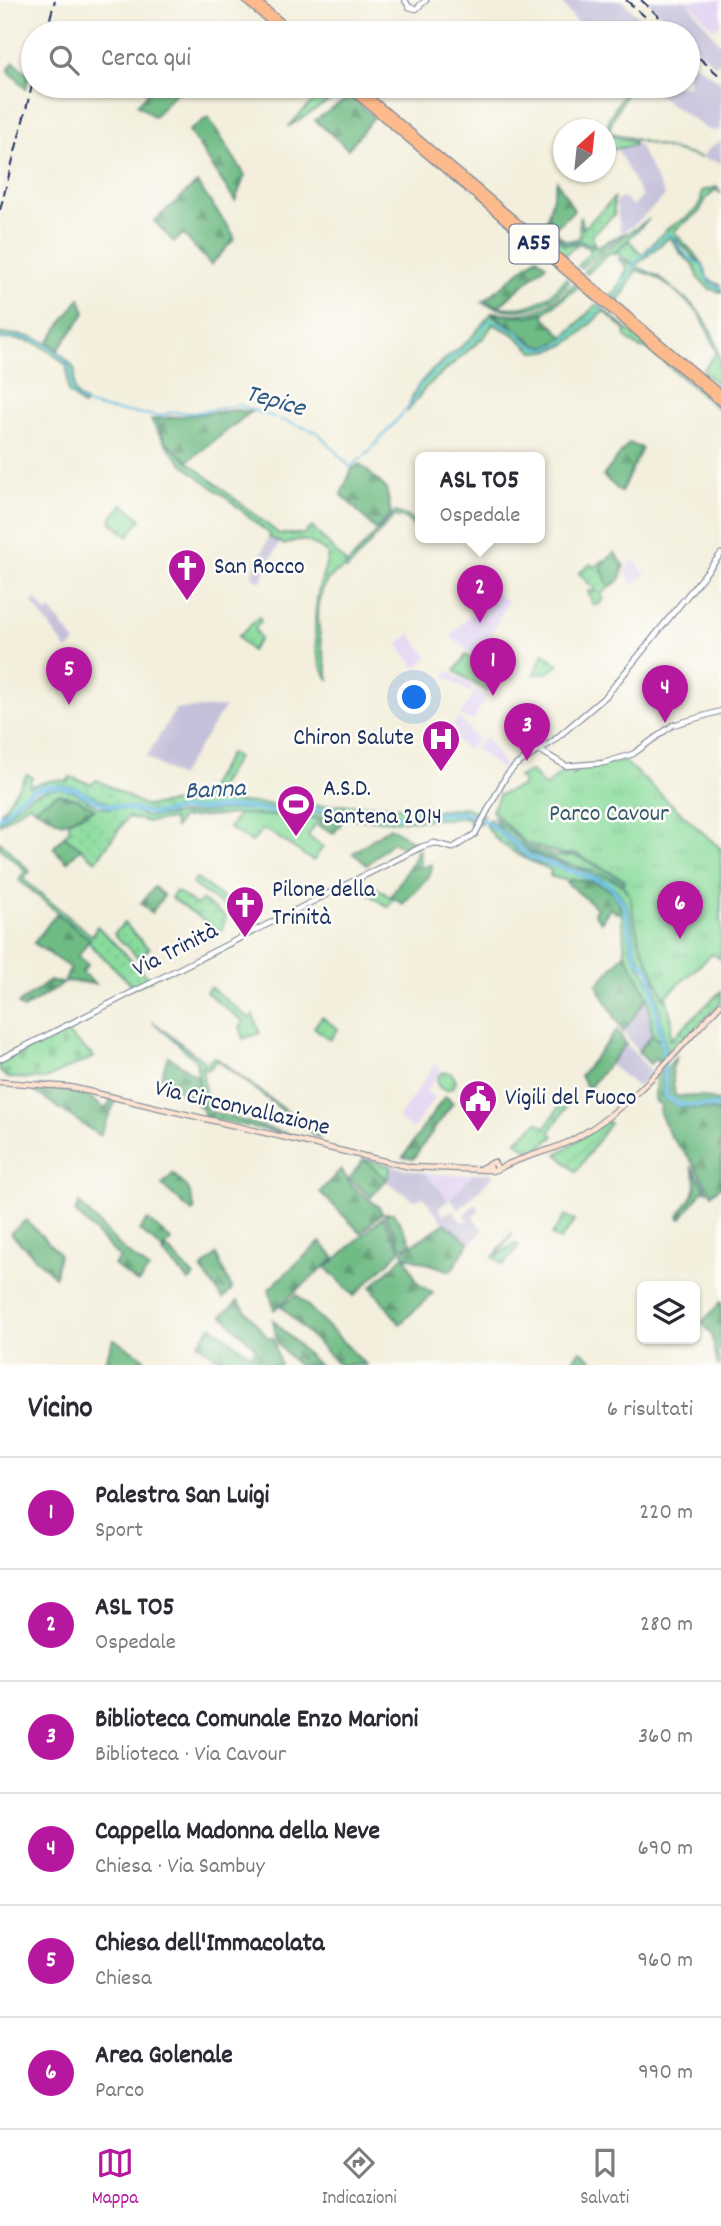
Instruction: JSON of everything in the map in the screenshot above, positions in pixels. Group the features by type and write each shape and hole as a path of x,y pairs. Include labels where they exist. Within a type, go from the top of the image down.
{"highway":[{"path":"246,0 271,21"},
{"path":"254,0 279,21"},
{"name":"A55","path":"361,98 721,402"},
{"name":"A55","path":"369,98 721,395"}],"main road":[{"name":"Via Circonvallazione","path":"0,1082 70,1087 410,1167 490,1168 552,1150 588,1131 625,1103 721,1004"}],"street":[{"path":"404,1 416,9 426,0"},
{"path":"721,554 610,691 540,751 566,766 601,764 633,754 673,725 721,711"},
{"name":"Via Trinità","path":"0,1059 430,843 456,847 475,834 506,776 516,765 540,751"}],"shaded area":[{"path":"559,0 622,0 643,21 576,21"},
{"path":"647,0 686,0 721,45 721,61 715,65 700,52 700,21 667,21"},
{"path":"686,0 721,0 721,23 714,29"},
{"path":"700,67 721,82 721,131 708,130 662,98 700,98"},
{"path":"721,140 721,163 702,158 707,150"},
{"path":"638,144 665,196 632,227 620,232 616,201 624,197 633,206 642,197 617,149"},
{"path":"269,537 280,542 260,582 251,575"},
{"path":"632,559 646,574 633,585 625,572"},
{"path":"493,591 508,601 479,660 450,636"},
{"path":"35,598 47,613 50,609 76,643 67,650 32,603"},
{"path":"410,633 428,657 416,668 398,645"},
{"path":"449,671 473,687 470,693 444,676"},
{"path":"476,689 487,695 473,721 460,716"},
{"path":"225,707 179,777 146,757 176,709"},
{"path":"459,718 478,740 467,750 447,732"},
{"path":"486,736 504,766 501,770 474,748"},
{"path":"648,997 652,1035 638,1051 623,1032"},
{"path":"626,1044 652,1072 638,1087 609,1064"},
{"path":"435,1063 442,1069 426,1092 434,1097 413,1129 398,1119"},
{"path":"391,1166 425,1173 449,1200 439,1207 443,1215 453,1210 461,1221 467,1222 464,1215 474,1204 480,1209 473,1217 483,1230 471,1244 441,1220 423,1197 415,1201 387,1182"},
{"path":"489,1172 494,1175 459,1210 450,1199 473,1174"},
{"path":"425,1173 453,1175 473,1174 449,1200"}],"green space":[{"path":"14,62 21,68 21,84 8,70"},
{"path":"143,98 171,98 154,117 137,104"},
{"path":"320,98 334,98 288,127 311,103"},
{"path":"348,98 374,117 348,149 315,120"},
{"path":"621,98 624,98 613,119 609,119"},
{"path":"208,117 245,175 235,201 189,131"},
{"path":"616,137 634,142 634,145 616,149"},
{"path":"558,182 574,210 554,229 546,222"},
{"path":"197,183 234,239 211,265 183,234 174,242 154,221"},
{"path":"717,187 721,194 716,189 699,212 674,231 702,263 671,236 684,254 702,265 706,278 721,288 721,292 710,289 699,279 694,265 681,254 670,237 636,265 616,253 629,240 642,255 666,230 696,209 702,191"},
{"path":"614,198 614,215 592,235 595,245 579,241 565,244 545,224 563,239 573,240 580,237 579,219 581,217 583,229"},
{"path":"649,219 614,253 609,253 587,274 584,271 603,251"},
{"path":"627,232 603,247 581,268 578,266 591,250 580,243 595,247"},
{"path":"553,235 563,245 579,243 565,255 547,241"},
{"path":"537,257 546,265 499,306 484,301"},
{"path":"618,258 658,276 673,289 652,275 636,270 619,302 611,295 616,292 627,268"},
{"path":"566,278 569,282 560,292 529,309 506,309 481,302 506,308 528,306 548,296"},
{"path":"574,284 577,288 545,312 530,316 494,316 538,346 550,346 564,337 597,304 721,407 721,411 648,349 639,348 626,338 625,330 604,311 573,340 546,351 534,352 512,333 493,324 484,337 426,387 408,411 416,389 423,380 468,341 493,312 518,314 538,310 556,300"},
{"path":"674,290 697,310 705,320 711,332 719,357 721,387 702,371 717,352 700,314"},
{"path":"80,298 85,313 58,350 48,342"},
{"path":"545,312 544,317 564,337 550,346 538,346 493,314 530,316"},
{"path":"0,334 33,338 59,352 75,370 74,389 77,396 85,402 83,406 68,392 67,366 58,358 29,341 0,339"},
{"path":"236,410 251,412 188,461 165,441 155,419"},
{"path":"155,419 165,441 186,460 279,534 304,534 312,527 346,563 345,567 395,512 415,521 415,527 406,519 394,516 347,570 344,568 327,581 322,592 318,616 329,679 317,652 315,629 317,598 328,554 302,540 285,545 269,537 270,534 182,462 166,444 151,420"},
{"path":"629,443 642,448 621,492 603,476"},
{"path":"360,464 386,488 391,513 376,530 341,494 352,469"},
{"path":"123,504 141,519 128,536 111,522"},
{"path":"614,552 624,566 620,580 609,588 601,567"},
{"path":"605,559 601,567 609,588 601,594 604,599 598,605 593,605 588,591 597,592 579,573 591,564 594,568"},
{"path":"259,617 261,621 255,628 260,639 251,651 238,637"},
{"path":"544,653 559,665 547,673 534,674"},
{"path":"466,655 496,674 486,691 455,671"},
{"path":"230,753 237,758 211,800 296,806 383,805 429,811 465,807 484,815 483,818 465,811 393,815 236,806 161,813 110,804 74,787 60,785 34,788 0,814 27,774 32,777 29,786 54,780 68,781 70,777 91,784 97,780 146,806 202,799"},
{"name":"Parco Cavour","path":"624,761 721,849 721,959 712,954 664,998 639,940 630,896 623,886 625,880 577,854 559,854 525,843 492,811 499,795 522,786 523,781 518,777 531,771 545,787 561,773 573,775 573,769"},
{"path":"59,788 75,792 99,807 130,810 147,817 244,809 389,817 459,814 481,822 479,824 463,818 402,821 239,814 181,818 175,828 173,819 149,822 128,817 96,861 64,836 70,829 68,821 94,810 58,794 34,808 29,804 0,824 0,820 26,798 48,789"},
{"path":"58,794 78,799 94,809 62,823 34,808"},
{"name":"A.S.D. Santena 2014","path":"239,814 319,819 308,836 323,847 313,861 267,830 262,830 252,842 229,828"},
{"path":"493,816 526,846 554,856 577,856 625,881 624,884 518,844 504,832"},
{"path":"489,819 524,850 573,868 523,851 487,821"},
{"path":"321,820 342,822 334,833 318,826"},
{"path":"485,823 527,857 590,877 615,891 624,907 633,954 650,984 660,1041 652,1035 648,997 625,953 621,908 596,881 568,881 550,876 551,871 547,868 520,856 495,838"},
{"path":"390,827 416,844 407,850 392,842 367,865 353,853"},
{"path":"64,836 81,848 67,862 53,848"},
{"path":"0,842 30,871 23,879 92,936 97,926 151,980 134,987 90,944 89,939 19,880 25,870 0,848"},
{"path":"420,848 420,868 432,864 431,870 426,881 403,904 391,896 417,854 415,851"},
{"path":"573,868 595,871 621,884 630,896 639,940 664,998 666,996 672,1021 670,1040 721,991 721,1002 667,1057 654,979 637,952 630,914 623,899 614,887 602,879"},
{"path":"196,878 242,912 238,917 192,884"},
{"path":"572,879 596,883 610,890 619,903 621,912 616,913 610,908 601,922 594,913 597,908 567,883"},
{"path":"374,886 393,899 388,907 369,894"},
{"path":"154,887 164,896 151,913 141,903"},
{"path":"176,891 197,905 202,900 226,917 221,932 171,898"},
{"path":"56,914 90,939 78,956 88,965 82,972 95,984 65,981 70,968 34,943"},
{"path":"124,923 149,949 138,958 114,934"},
{"path":"625,953 648,997 623,1032 597,985"},
{"path":"50,981 64,983 23,1009 18,1004"},
{"path":"210,987 249,1018 253,1015 260,1033 243,1039 240,1026 244,1022 206,992"},
{"path":"322,1017 338,1029 330,1040 314,1027"},
{"path":"152,1021 206,1063 215,1057 320,1136 318,1138 217,1060 208,1070 202,1066 208,1117 204,1116 196,1060"},
{"path":"617,1030 626,1044 588,1089 580,1076"},
{"path":"66,1032 94,1057 45,1079 7,1078 0,1071 0,1062"},
{"path":"652,1035 660,1041 663,1059 660,1064 655,1058 650,1064 638,1051"},
{"path":"677,1055 672,1069 675,1096 701,1096 721,1102 721,1106 679,1103 668,1096 666,1069"},
{"path":"168,1056 198,1077 202,1108 161,1077"},
{"path":"662,1068 663,1098 682,1107 721,1111 721,1186 712,1194 688,1156 670,1136 659,1111 662,1105 655,1102 655,1076"},
{"path":"446,1072 452,1075 455,1081 452,1087 446,1090 440,1087 437,1081 440,1075"},
{"path":"40,1086 87,1095 105,1109 110,1103 108,1098 116,1100 100,1136 32,1090"},
{"path":"445,1096 453,1103 413,1159 403,1157"},
{"path":"566,1096 571,1100 550,1132 554,1136 541,1147 528,1150 516,1141 538,1122 545,1128"},
{"path":"211,1112 315,1141 211,1118"},
{"path":"607,1121 610,1123 576,1172 557,1154"},
{"path":"364,1159 391,1166 387,1179"},
{"path":"364,1159 387,1179 371,1197 349,1179"},
{"path":"691,1166 708,1192 704,1189 681,1219 678,1216 691,1198 695,1187 696,1181"},
{"path":"341,1169 351,1185 379,1207 382,1213 361,1233 320,1192"},
{"path":"173,1174 188,1188 195,1209 192,1212 162,1185"},
{"path":"79,1203 125,1251 149,1269 138,1283 114,1265 120,1258 75,1212"},
{"path":"384,1213 394,1213 412,1244 402,1248"},
{"path":"565,1215 575,1221 560,1240 552,1235"},
{"path":"383,1217 401,1250 354,1296 326,1268"},
{"path":"26,1220 59,1253 55,1277 10,1233"},
{"path":"148,1220 171,1240 163,1250 139,1230"},
{"path":"445,1223 469,1243 451,1271 405,1256 418,1284 433,1293 400,1324 371,1287 404,1256 403,1251"},
{"path":"513,1232 496,1257 515,1243 519,1246 503,1265 493,1257"},
{"path":"320,1242 335,1258 274,1310 269,1289"},
{"path":"167,1248 194,1276 189,1281 163,1253"},
{"path":"216,1255 232,1289 223,1299 201,1269"},
{"path":"297,1295 366,1365 339,1365 281,1306"},
{"path":"238,1301 267,1337 273,1338 280,1365 226,1365 198,1343 212,1326 251,1355 256,1348 222,1315"},
{"path":"721,1302 721,1348 717,1354 721,1365 717,1365 712,1336 702,1322"},
{"path":"273,1320 318,1365 297,1365 277,1343"},
{"path":"114,1339 144,1358 142,1363 146,1365 103,1365"},
{"path":"580,1350 592,1360 588,1365 569,1365"}],"waterway":[{"name":"Tepice","path":"616,298 634,263 669,233 687,256 702,265 710,282 721,288"},
{"name":"Tepice","path":"0,338 31,339 52,349 69,365 73,396 89,405 160,416 173,412 194,413 238,405 317,432 350,467 366,455 412,403 420,385 479,336 486,323 491,320 516,331 533,347 546,348 561,344 603,307"},
{"name":"Banna","path":"0,818 20,798 34,789 52,786 75,789 103,804 156,814 178,810 243,807 286,813 320,810 390,816 467,813 490,824 530,857 609,884 624,904 636,958 649,970 663,1049 666,1097 679,1104 721,1107"}],"railway":[{"path":"49,21 55,0"},
{"path":"626,0 650,21"},
{"path":"641,0 664,21"},
{"path":"700,59 721,77"},
{"path":"0,210 29,98"}],"place":[{"name":"San Rocco","path":"187,602"},
{"name":"ASL TO5","path":"480,623"},
{"name":"Palestra San Luigi","path":"493,696"},
{"name":"Chiesa dell'Immacolata","path":"69,705"},
{"name":"Cappella Madonna della Neve","path":"665,723"},
{"name":"Biblioteca Comunale Enzo Marioni","path":"527,761"},
{"name":"Chiron Salute","path":"441,773"},
{"name":"A.S.D. Santena 2014","path":"296,838"},
{"name":"Pilone della Trinità","path":"245,939"},
{"name":"Area Golenale","path":"680,939"},
{"name":"Vigili del Fuoco","path":"478,1133"}]}
